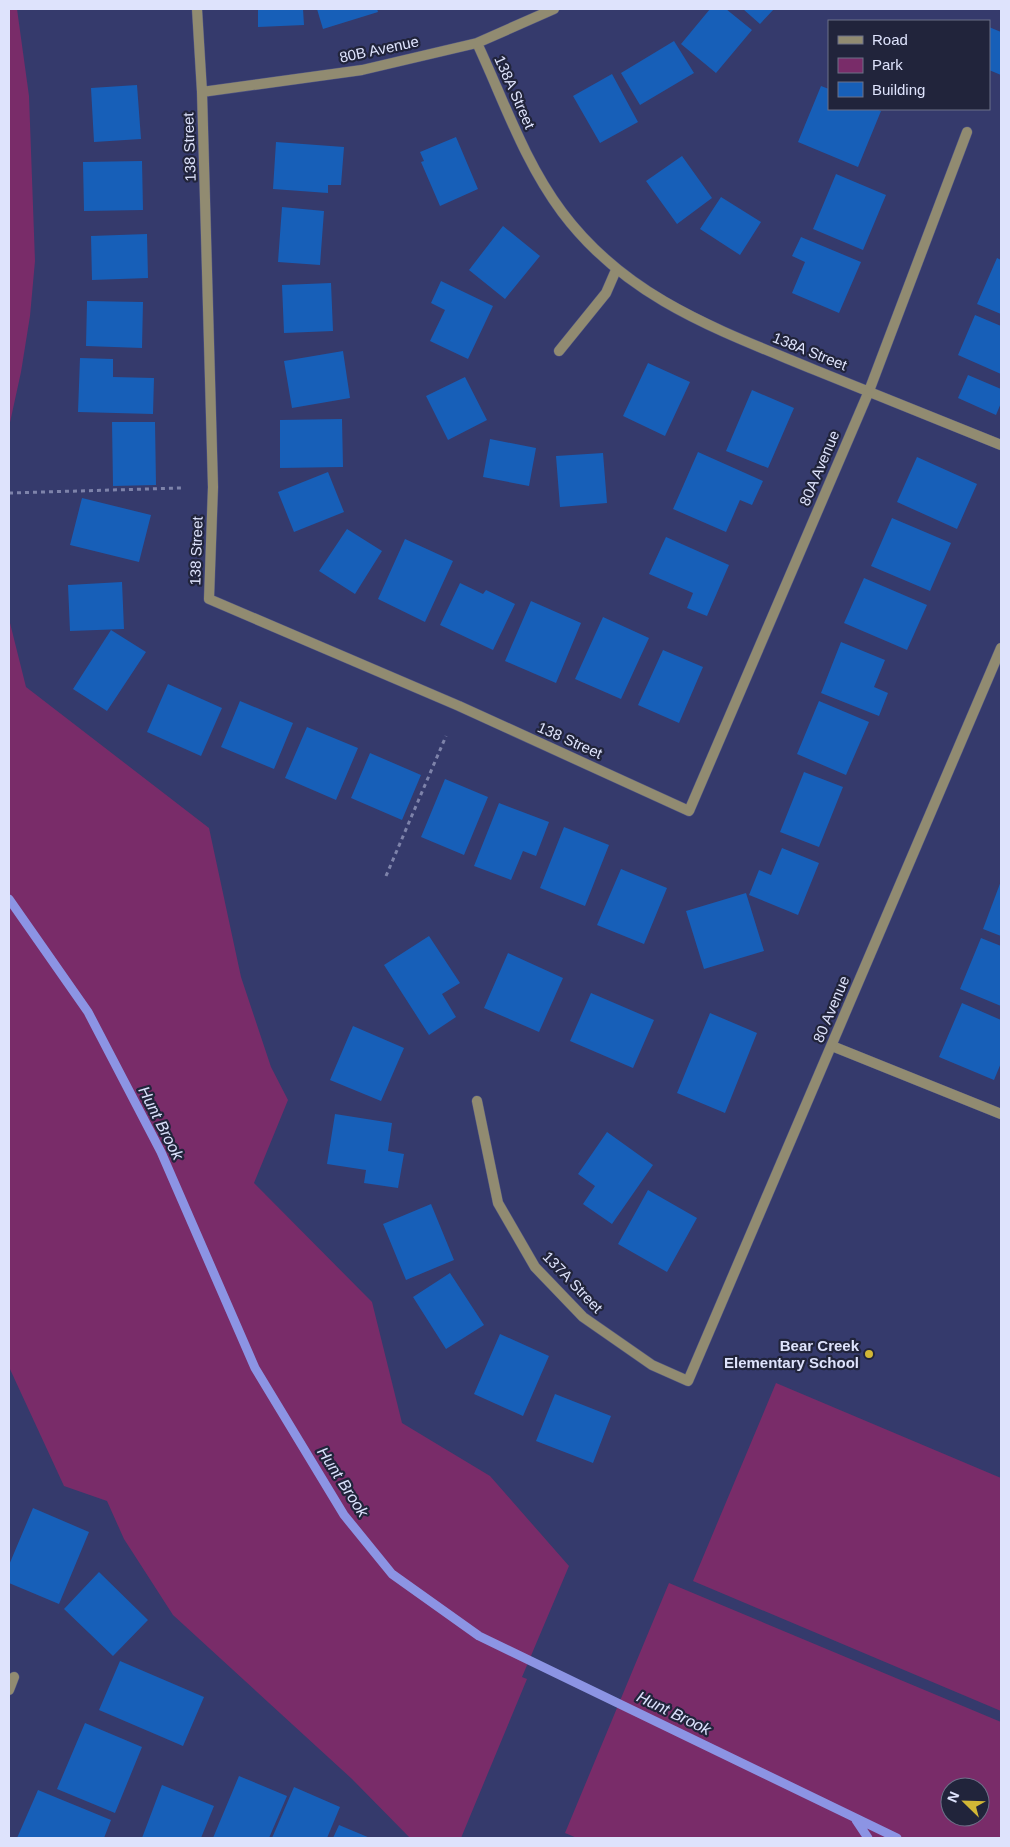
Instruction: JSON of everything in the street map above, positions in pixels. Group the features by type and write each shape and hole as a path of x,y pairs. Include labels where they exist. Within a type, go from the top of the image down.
{"street":[{"name":"138 Street","path":"197,9 202,92 213,487 209,599 459,706 689,811"},
{"name":"80B Avenue","path":"202,92 362,70 477,43 554,9"},
{"name":"138A Street","path":"477,43 534,171 562,213 616,270 649,293 708,326 1001,445"},
{"name":"80A Avenue","path":"689,811 869,391 967,132"},
{"path":"560,351 606,293 616,270"},
{"name":"80 Avenue","path":"688,1381 1001,648"},
{"path":"832,1046 1001,1114"},
{"name":"137A Street","path":"477,1101 498,1203 535,1267 583,1317 652,1365 688,1381"},
{"path":"9,1690 14,1677"}],"path":[{"path":"9,494 181,488"},
{"path":"386,876 446,736"}],"green space":[{"path":"9,9 17,9 29,96 35,261 30,316 21,372 9,427"},
{"path":"9,619 26,687 209,828 241,977 271,1067 288,1100 254,1183 372,1302 402,1423 490,1476 569,1566 522,1677 527,1679 461,1838 410,1838 352,1779 173,1615 124,1539 107,1501 64,1486 9,1367"},
{"path":"776,1383 1001,1478 1001,1711 693,1581"},
{"path":"669,1583 1001,1722 1001,1838 577,1838 565,1833"}],"building":[{"path":"258,9 303,9 304,25 258,27"},
{"path":"317,9 377,9 378,12 323,29"},
{"path":"710,9 726,9 752,30 716,73 681,44"},
{"path":"743,9 774,9 760,24"},
{"path":"990,27 1001,32 1001,75 990,70"},
{"path":"674,41 694,73 640,105 621,73"},
{"path":"612,74 638,122 600,143 573,96"},
{"path":"137,85 141,139 94,142 91,88"},
{"path":"821,86 828,89 828,110 881,111 858,167 798,142"},
{"path":"456,137 478,189 440,206 421,162 424,161 420,152"},
{"path":"276,142 344,147 341,185 328,185 328,193 273,189"},
{"path":"682,156 712,198 677,224 646,181"},
{"path":"142,161 143,210 84,211 83,162"},
{"path":"836,174 886,195 863,250 813,229"},
{"path":"721,197 761,222 740,255 700,229"},
{"path":"282,207 324,211 320,265 278,262"},
{"path":"503,226 540,256 505,299 469,270"},
{"path":"147,234 148,278 92,280 91,236"},
{"path":"801,237 861,262 839,313 792,293 805,262 792,256"},
{"path":"997,258 1001,260 1001,314 977,304"},
{"path":"441,281 493,306 468,359 430,341 445,310 431,303"},
{"path":"331,283 333,331 284,333 282,285"},
{"path":"87,301 143,302 142,348 86,346"},
{"path":"975,315 1001,326 1001,374 958,355"},
{"path":"343,351 350,398 292,408 284,361"},
{"path":"80,358 113,359 113,377 154,378 153,414 78,412"},
{"path":"648,363 690,382 665,436 623,416"},
{"path":"968,375 1001,389 1001,403 996,415 958,398"},
{"path":"465,377 487,420 448,440 426,396"},
{"path":"752,390 794,408 768,468 726,451"},
{"path":"342,419 343,467 280,468 280,420"},
{"path":"112,422 155,422 156,485 113,486"},
{"path":"490,439 536,448 529,486 483,477"},
{"path":"698,452 763,481 752,505 740,500 726,532 673,509"},
{"path":"603,453 607,503 560,507 556,456"},
{"path":"917,457 977,484 957,529 897,502"},
{"path":"328,472 344,512 294,532 278,492"},
{"path":"82,498 151,515 139,562 70,545"},
{"path":"892,518 951,543 930,591 871,566"},
{"path":"347,529 382,551 355,594 319,571"},
{"path":"666,537 729,565 707,616 687,608 693,593 649,574"},
{"path":"405,539 453,561 425,622 378,599"},
{"path":"864,578 927,605 907,650 844,623"},
{"path":"122,582 124,629 70,631 68,585"},
{"path":"460,583 483,594 486,590 515,604 493,650 440,625"},
{"path":"531,601 581,623 556,683 505,661"},
{"path":"603,617 649,638 621,699 575,679"},
{"path":"111,630 146,652 107,711 73,689"},
{"path":"841,642 885,660 874,687 888,693 879,716 821,693"},
{"path":"663,650 703,667 679,723 638,705"},
{"path":"168,684 222,708 201,756 147,732"},
{"path":"240,701 293,723 274,769 221,747"},
{"path":"819,701 869,722 846,775 797,754"},
{"path":"307,727 358,748 336,800 285,778"},
{"path":"370,753 421,775 402,820 351,798"},
{"path":"804,772 843,787 819,847 780,832"},
{"path":"445,779 488,797 464,855 421,837"},
{"path":"499,803 549,822 536,856 523,851 511,880 474,866"},
{"path":"564,827 609,845 585,906 540,888"},
{"path":"782,848 819,863 798,915 749,895 759,870 771,875"},
{"path":"621,869 667,888 644,944 597,925"},
{"path":"1001,881 1001,936 983,929"},
{"path":"746,893 764,951 704,969 686,911"},
{"path":"429,936 460,983 442,994 456,1017 429,1035 384,965"},
{"path":"981,938 1001,946 1001,1006 960,989"},
{"path":"508,953 563,978 539,1032 484,1008"},
{"path":"591,993 654,1020 633,1068 570,1041"},
{"path":"962,1003 1001,1020 1001,1063 994,1080 939,1057"},
{"path":"710,1013 757,1033 725,1113 677,1093"},
{"path":"353,1026 404,1048 381,1101 330,1080"},
{"path":"335,1114 392,1123 388,1151 404,1154 398,1188 364,1183 366,1170 327,1164"},
{"path":"607,1132 653,1165 612,1224 583,1204 595,1186 578,1174"},
{"path":"648,1190 697,1218 667,1272 618,1244"},
{"path":"431,1204 454,1260 406,1280 383,1224"},
{"path":"450,1273 484,1325 446,1349 413,1297"},
{"path":"500,1334 549,1356 523,1416 474,1394"},
{"path":"555,1394 611,1416 593,1463 536,1441"},
{"path":"33,1508 89,1532 59,1604 9,1583 9,1565"},
{"path":"99,1572 148,1620 113,1656 64,1609"},
{"path":"120,1661 204,1697 183,1746 99,1710"},
{"path":"85,1723 142,1747 115,1813 57,1789"},
{"path":"239,1776 287,1796 269,1838 213,1838"},
{"path":"162,1785 214,1806 201,1838 142,1838"},
{"path":"294,1787 340,1807 327,1838 272,1838"},
{"path":"38,1790 111,1820 104,1838 17,1838"},
{"path":"339,1825 370,1838 333,1838"}],"waterway":[{"name":"Hunt Brook","path":"9,899 88,1012 161,1152 255,1368 344,1515 392,1574 479,1636 897,1838"},
{"path":"856,1820 868,1838"}],"place":[{"name":"Bear Creek Elementary School","path":"869,1354"}]}
